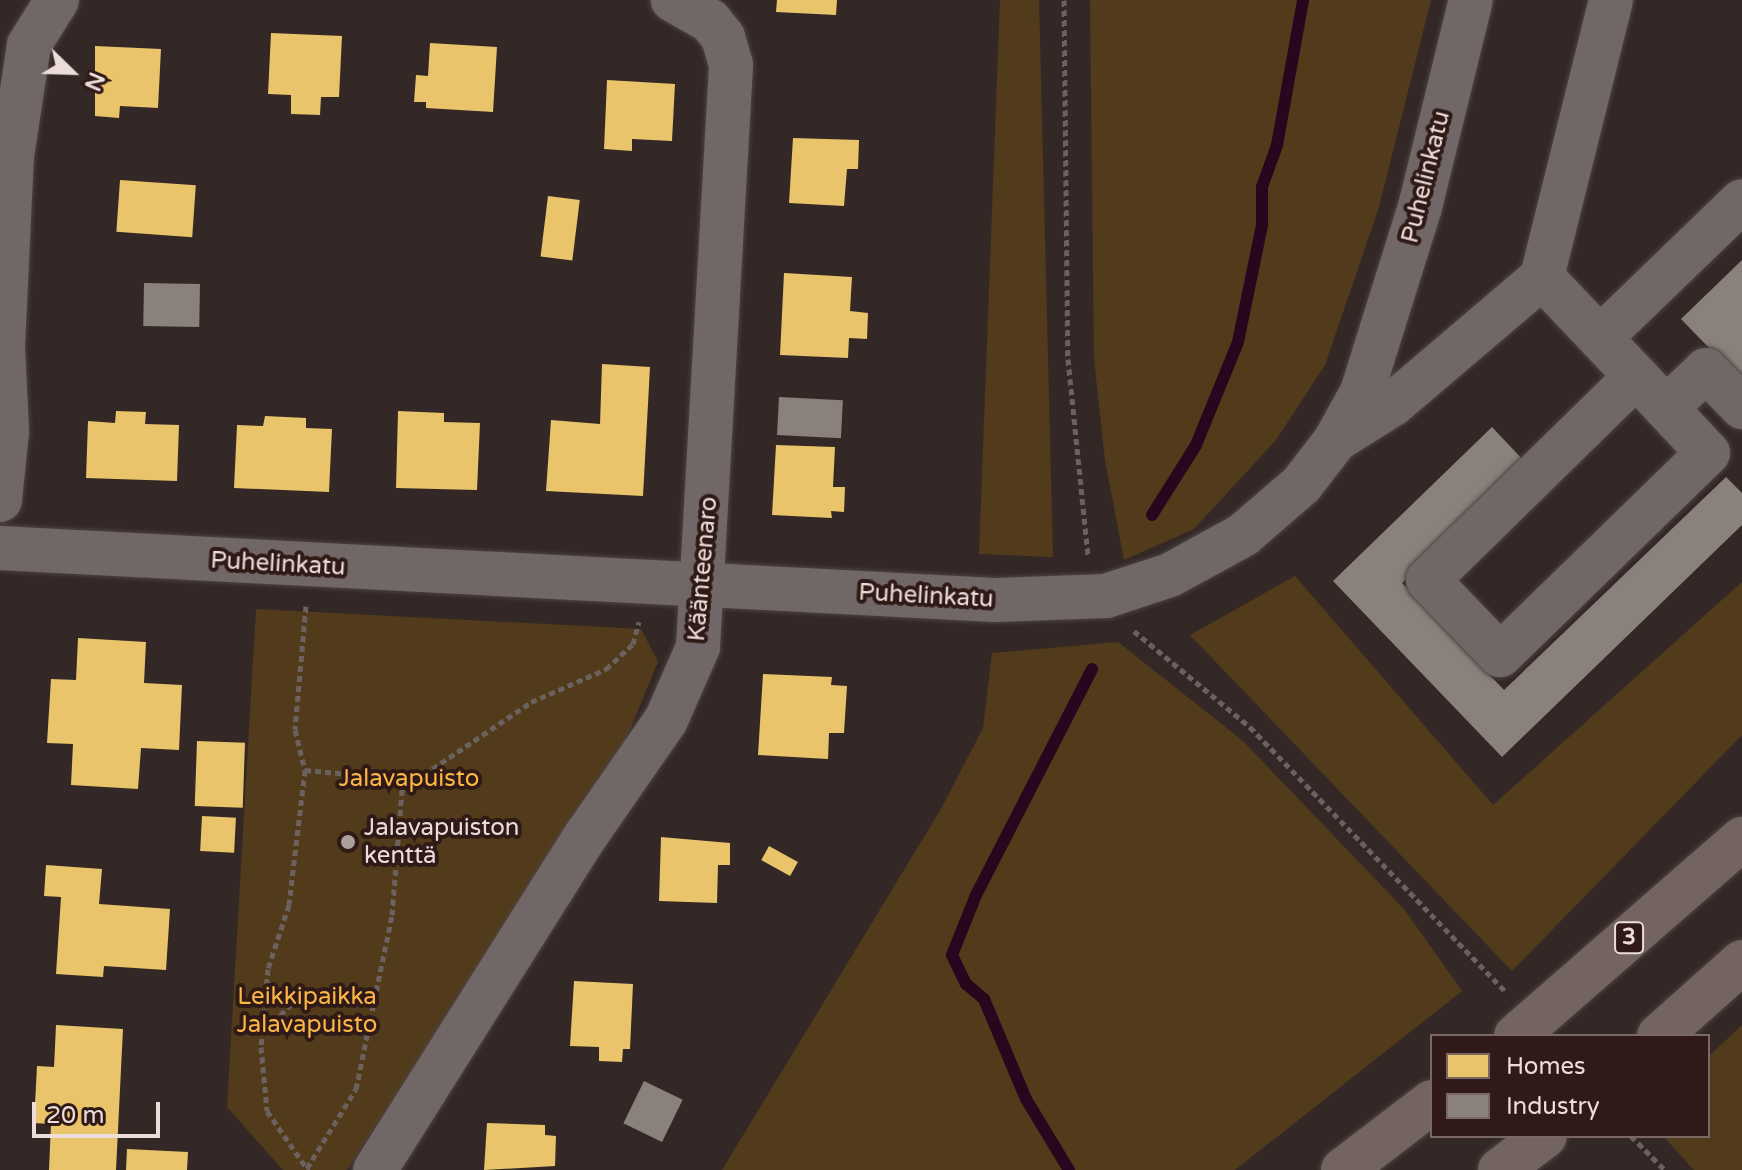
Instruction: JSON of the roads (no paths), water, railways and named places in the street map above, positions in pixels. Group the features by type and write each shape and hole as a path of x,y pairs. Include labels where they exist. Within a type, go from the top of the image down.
{"highway":[{"name":"3","path":"1518,1034 1742,839"},
{"path":"1661,1034 1742,962"},
{"path":"1343,1170 1430,1104"},
{"path":"1500,1170 1542,1138"}],"street":[{"path":"0,500 7,431 3,346 12,156 29,45 57,0"},
{"name":"Käänteenaro","path":"375,1170 587,834 666,720 698,647 704,584 731,65 723,37 710,21 673,0"},
{"name":"Puhelinkatu","path":"0,548 995,600 1106,596 1170,575 1243,535 1301,485 1335,441 1362,392 1383,335 1471,0"},
{"path":"1335,441 1393,404 1542,277 1611,0"},
{"path":"1600,338 1742,201"},
{"path":"1542,277 1636,376 1708,453 1500,655 1428,580 1636,376"},
{"path":"1666,408 1706,370 1742,407"}],"waterway":[{"path":"1152,515 1196,445 1238,342 1262,225 1262,187 1277,145 1303,0"},
{"path":"1069,1170 1026,1099 984,999 966,984 952,955 976,895 1092,669"}],"place":[{"name":"Jalavapuiston kenttä","path":"348,842"}],"park label":[{"name":"Jalavapuisto","path":"409,779"},
{"name":"Leikkipaikka Jalavapuisto","path":"307,1011"}]}
